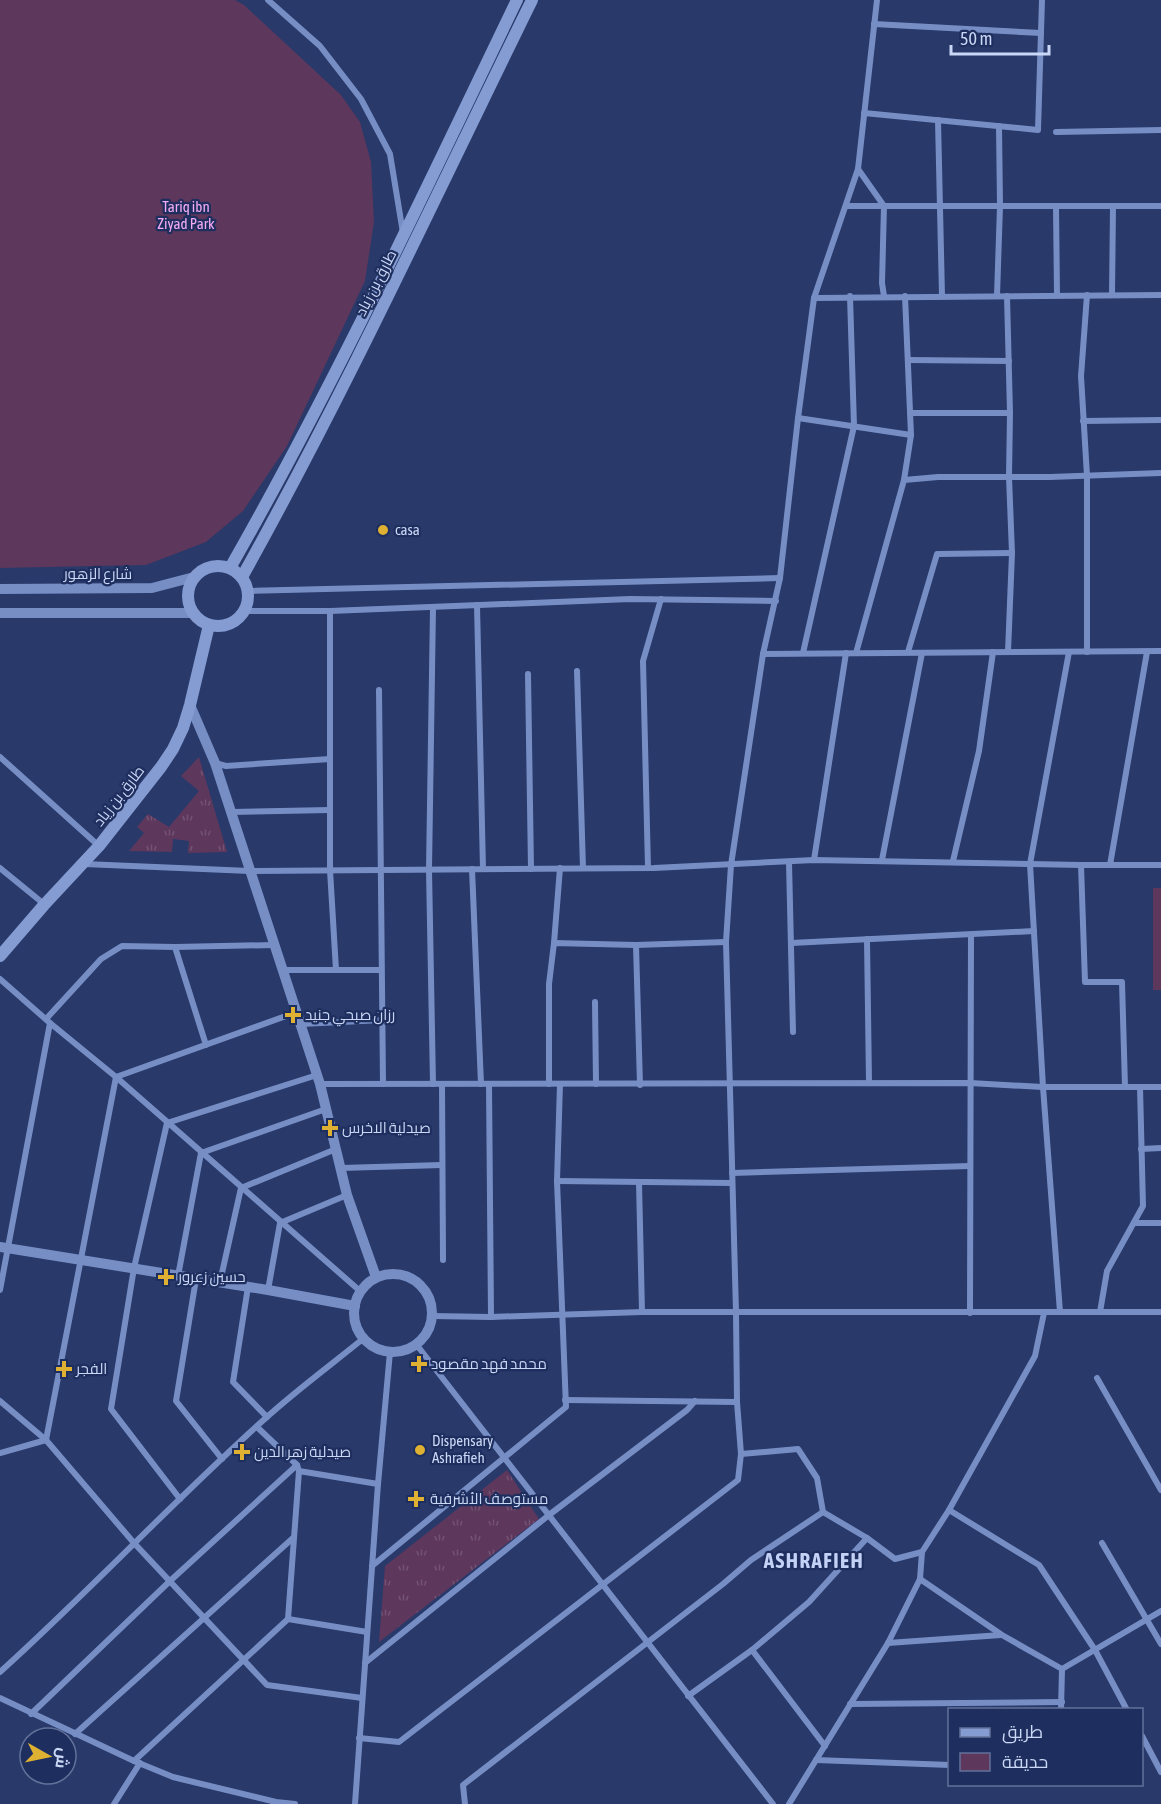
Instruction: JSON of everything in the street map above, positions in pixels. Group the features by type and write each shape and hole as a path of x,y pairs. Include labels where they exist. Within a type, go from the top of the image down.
{"main road":[{"path":"230,568 272,495 517,0"},
{"name":"طارق بن زياد","path":"242,577 306,458 532,0"},
{"path":"211,566 221,566 230,568 242,577 248,591 248,602 237,619 219,626 209,625 193,613 187,595 194,577 201,570 211,566"},
{"name":"طارق بن زياد","path":"0,956 44,905 84,864 161,767 183,728 209,625"}],"street":[{"path":"268,0 320,46 361,99 390,154 403,233"},
{"path":"359,1738 399,1742 738,1480 741,1454 737,1402 726,942 731,865 763,654 780,578 814,298 858,170 876,0"},
{"path":"864,112 1038,129 1042,0"},
{"path":"874,24 1041,33"},
{"path":"938,120 942,296"},
{"path":"997,296 1000,206 999,126"},
{"path":"1056,132 1161,130"},
{"path":"858,170 884,206 882,283 884,296"},
{"path":"846,206 1161,206"},
{"path":"1056,206 1057,295"},
{"path":"1112,295 1113,206"},
{"path":"1087,295 1081,376 1087,476 1087,652"},
{"path":"814,298 1161,295"},
{"path":"803,653 854,426 850,296"},
{"path":"1007,296 1012,553 1008,652"},
{"path":"856,653 904,480 911,435 905,297"},
{"path":"908,360 1009,361"},
{"path":"910,413 1010,413"},
{"path":"798,418 911,435"},
{"path":"1083,421 1161,420"},
{"path":"904,480 938,477 1161,473"},
{"path":"908,652 937,554 1012,553"},
{"name":"شارع الزهور","path":"0,589 152,588 194,577"},
{"path":"248,591 780,578"},
{"path":"244,611 330,611 661,599 776,601"},
{"path":"648,868 643,661 661,599"},
{"path":"477,605 483,869"},
{"path":"433,607 429,870 433,1084"},
{"path":"330,611 330,870 336,970"},
{"path":"0,613 193,613"},
{"path":"763,654 1161,651"},
{"path":"882,860 922,652"},
{"path":"953,861 979,751 993,652"},
{"path":"1060,1312 1043,1087 1030,864 1069,652"},
{"path":"1110,865 1147,652"},
{"path":"814,860 846,653"},
{"path":"577,671 583,868"},
{"path":"528,674 531,869"},
{"path":"380,690 383,1084"},
{"path":"190,705 215,763 319,1079 348,1195 376,1278"},
{"path":"0,757 99,846"},
{"path":"215,763 226,766 330,759"},
{"path":"231,812 330,810"},
{"path":"84,864 250,871 648,868 814,860 1161,865"},
{"path":"789,862 793,1032"},
{"path":"1081,865 1085,982 1122,982 1125,1087"},
{"path":"0,868 44,905"},
{"path":"549,1084 549,984 560,868"},
{"path":"472,869 481,1084"},
{"path":"791,943 1034,931"},
{"path":"970,1313 971,935"},
{"path":"867,939 869,1083"},
{"path":"554,943 636,945 726,942"},
{"path":"0,1290 4,1248 48,1021 101,959 122,946 274,945"},
{"path":"636,945 640,1085"},
{"path":"175,947 206,1045"},
{"path":"283,970 381,970"},
{"path":"0,979 116,1077 360,1292"},
{"path":"595,1002 596,1084"},
{"path":"116,1077 297,1012"},
{"path":"301,1024 382,1020"},
{"path":"46,1440 116,1077"},
{"path":"167,1123 319,1079 383,1084 970,1083 1043,1087 1161,1087"},
{"path":"442,1084 443,1260"},
{"path":"489,1084 491,1317"},
{"path":"372,1566 566,1407 557,1181 560,1084"},
{"path":"1100,1312 1107,1271 1143,1206 1140,1087"},
{"path":"201,1153 326,1109"},
{"path":"167,1123 134,1268 111,1409 180,1499"},
{"path":"1142,1149 1161,1148"},
{"path":"241,1188 336,1149"},
{"path":"178,1276 201,1153"},
{"path":"341,1168 442,1165"},
{"path":"732,1173 970,1166"},
{"path":"557,1181 732,1183"},
{"path":"639,1182 642,1312"},
{"path":"220,1282 241,1188"},
{"path":"280,1222 348,1195"},
{"path":"268,1290 280,1222"},
{"path":"1134,1223 1161,1223"},
{"path":"4,1248 355,1306"},
{"path":"387,1274 399,1274 420,1284 427,1293 432,1316 424,1336 416,1344 390,1352 371,1345 358,1329 354,1318 355,1306 360,1292 376,1278 387,1274"},
{"path":"196,1279 176,1401 222,1459"},
{"path":"248,1287 233,1382 267,1417"},
{"path":"432,1316 491,1317 642,1312 1161,1312"},
{"path":"789,1804 888,1643 920,1579 922,1551 949,1510 1035,1356 1044,1312"},
{"path":"0,1672 47,1630 134,1543 267,1417 364,1338"},
{"path":"416,1344 773,1804"},
{"path":"355,1804 390,1352"},
{"path":"1097,1378 1161,1490"},
{"path":"565,1400 737,1402"},
{"path":"0,1401 46,1440 134,1543 267,1685 362,1698"},
{"path":"365,1663 549,1515 687,1410 695,1401"},
{"path":"257,1427 298,1468 378,1484"},
{"path":"0,1453 46,1440"},
{"path":"741,1454 798,1449 817,1478 824,1512 895,1559 922,1551"},
{"path":"114,1804 137,1762 243,1659 288,1619 298,1468"},
{"path":"31,1714 170,1581 298,1468"},
{"path":"949,1510 1039,1565 1095,1650 1126,1708"},
{"path":"465,1804 463,1785 751,1560 824,1512"},
{"path":"78,1731 292,1538"},
{"path":"688,1696 752,1650 809,1602 867,1539"},
{"path":"1102,1543 1161,1644"},
{"path":"920,1579 1002,1635 1062,1669"},
{"path":"1062,1669 1161,1611"},
{"path":"288,1619 367,1632"},
{"path":"888,1643 1002,1635"},
{"path":"752,1650 825,1746"},
{"path":"850,1704 1061,1706 1062,1669"},
{"path":"0,1698 57,1726"},
{"path":"78,1735 173,1776 276,1802 295,1804"},
{"path":"1143,1738 1161,1772"},
{"path":"816,1760 948,1765"}],"green space":[{"name":"Tariq ibn Ziyad Park","path":"0,0 235,0 244,5 341,95 360,122 371,162 374,222 365,281 287,446 243,511 206,542 146,565 0,568"},
{"path":"199,757 227,852 188,853 189,841 173,839 172,852 129,851 144,833 137,827 148,814 169,827 199,791 181,776"},
{"path":"1153,888 1161,888 1161,990 1153,990"},
{"path":"507,1470 539,1519 379,1642 385,1566"}],"place":[{"name":"casa","path":"383,530"},
{"name":"رزان صبحي جنيد","path":"293,1015"},
{"name":"صيدلية الاخرس","path":"330,1128"},
{"name":"حسين زعرور","path":"166,1277"},
{"name":"محمد فهد مقصود","path":"419,1364"},
{"name":"الفجر","path":"64,1369"},
{"name":"Dispensary Ashrafieh","path":"420,1450"},
{"name":"صيدلية زهر الدين","path":"242,1452"},
{"name":"مستوصف الأشرفية","path":"416,1499"}],"district":[{"name":"ASHRAFIEH","path":"814,1561"}]}
